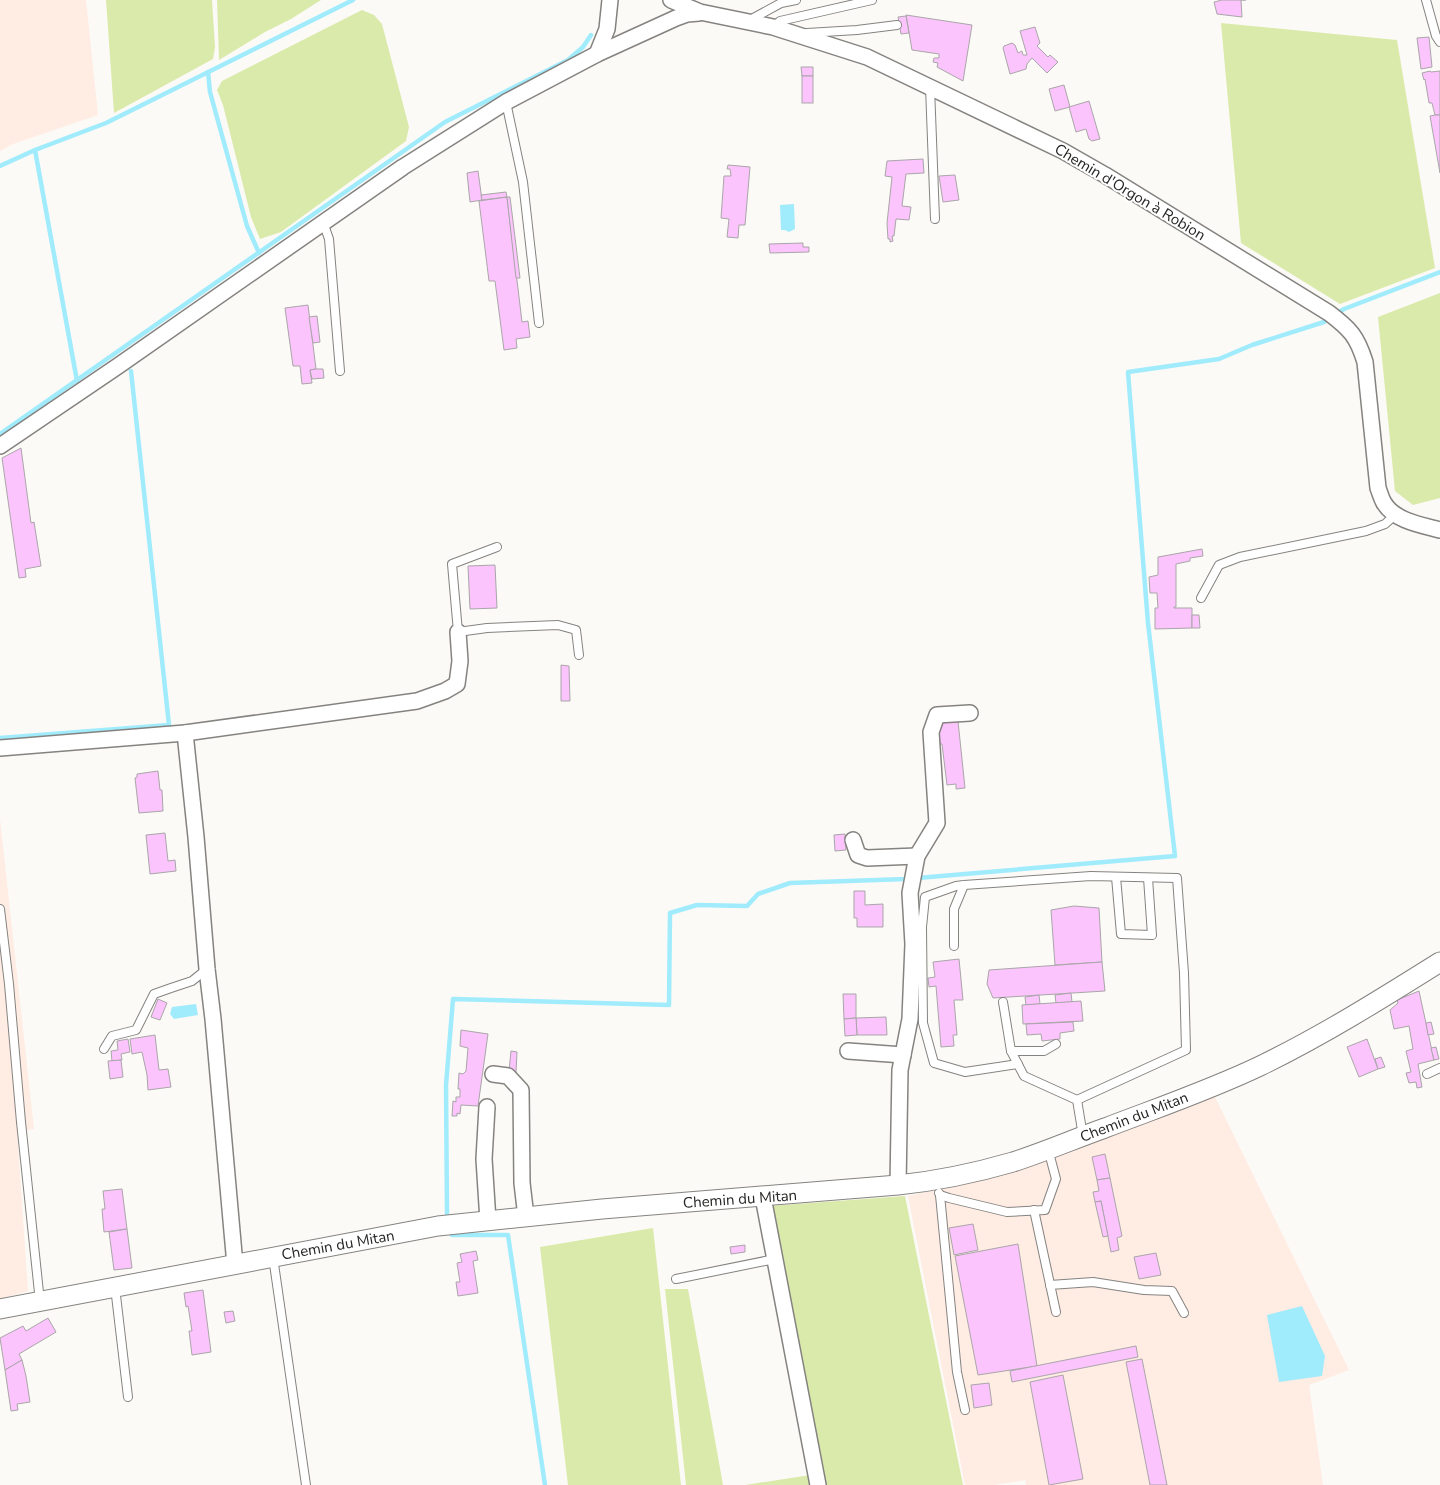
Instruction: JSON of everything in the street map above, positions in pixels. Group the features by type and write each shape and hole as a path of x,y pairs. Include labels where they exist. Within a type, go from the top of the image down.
{"street":[{"path":"597,54 607,29 610,0"},
{"name":"Chemin d'Orgon à Robion","path":"671,0 700,12 773,27 867,57 1063,151 1329,313 1348,328 1360,345 1365,362 1378,488 1384,503 1396,515 1415,524 1440,530"},
{"path":"0,446 403,167 506,102 597,54 676,18 700,12"},
{"path":"0,748 185,733 417,701 444,692 457,684 460,661 458,632"},
{"path":"898,1186 900,1070 910,1019 913,944 904,918 918,856 938,823 931,732 937,715 970,714"},
{"path":"185,733 235,1264"},
{"path":"853,840 858,855 867,858 918,856"},
{"name":"Chemin du Mitan","path":"0,1309 438,1226 620,1208 898,1186 937,1188 960,1176 1048,1150 1206,1090 1258,1067 1300,1046 1440,962"},
{"path":"848,1051 903,1055"},
{"path":"493,1074 508,1076 521,1090 522,1183 526,1217"},
{"path":"487,1107 484,1160 488,1221"},
{"path":"763,1197 818,1485"}],"lane":[{"path":"746,22 781,3 796,0"},
{"path":"773,27 780,21 871,0"},
{"path":"1426,0 1436,36 1440,42"},
{"path":"797,34 897,25"},
{"path":"930,87 935,219"},
{"path":"506,102 523,182 539,323"},
{"path":"323,222 328,239 340,371"},
{"path":"1201,598 1220,565 1240,557 1366,531 1385,524 1396,515"},
{"path":"496,547 452,564 458,632 487,628 558,625 576,630 579,655"},
{"path":"1003,1002 1011,1051 1018,1064 1024,1076 1077,1100 1186,1050 1184,973 1177,878 1091,876 964,885 925,897 922,927 923,1023 934,1063 965,1072 1018,1064"},
{"path":"1116,877 1121,934 1152,935 1148,878"},
{"path":"954,946 954,909 964,885"},
{"path":"0,909 40,1302"},
{"path":"104,1048 112,1036 136,1030 154,994 192,982 207,969"},
{"path":"1011,1051 1044,1052 1056,1044"},
{"path":"1426,1074 1440,1068"},
{"path":"1077,1100 1084,1136"},
{"path":"937,1188 949,1198 1007,1212 1045,1210 1056,1179 1048,1150"},
{"path":"937,1188 957,1372 965,1410"},
{"path":"1034,1210 1056,1312"},
{"path":"274,1257 306,1485"},
{"path":"676,1279 775,1259"},
{"path":"1050,1285 1093,1282 1144,1290 1172,1291 1184,1313"},
{"path":"115,1287 128,1397"}],"shaded area":[{"path":"0,0 86,0 98,115 13,144 0,151"},
{"path":"0,819 34,1129 17,1131 28,1291 0,1299"},
{"path":"1214,1095 1349,1370 1309,1385 1323,1485 1026,1485 1025,1480 994,1485 965,1485 908,1196 957,1184"}],"green space":[{"path":"106,0 212,0 215,47 213,59 114,113"},
{"path":"217,0 321,0 219,60"},
{"path":"362,10 374,15 382,24 409,127 406,141 281,232 260,239 251,217 223,105 217,90 222,81"},
{"path":"1221,23 1397,40 1435,268 1340,304 1241,243"},
{"path":"1440,293 1440,498 1413,505 1395,491 1378,317"},
{"path":"905,1196 963,1485 823,1485 770,1206"},
{"path":"653,1228 681,1485 568,1485 540,1247"},
{"path":"665,1289 688,1289 723,1485 686,1485"},
{"path":"810,1475 812,1485 745,1485"}],"water":[{"path":"794,204 795,229 789,232 781,230 780,205"},
{"path":"196,1004 198,1015 174,1019 170,1014 172,1007"},
{"path":"1302,1306 1325,1356 1322,1376 1279,1382 1267,1315"}],"building":[{"path":"1241,0 1242,17 1217,14 1214,2"},
{"path":"906,15 972,25 963,81 937,67 938,63 933,62 934,58 939,58 939,54 912,50"},
{"path":"906,16 909,33 901,34 898,17"},
{"path":"1035,27 1040,43 1037,46 1048,57 1050,55 1058,62 1047,73 1032,58 1027,64 1026,69 1010,74 1004,46 1012,43 1015,45 1018,53 1022,51 1023,55 1027,55 1020,31"},
{"path":"1429,37 1432,67 1421,69 1417,38"},
{"path":"801,67 813,67 813,76 802,76"},
{"path":"1440,71 1440,115 1435,115 1432,103 1429,103 1425,79 1422,73"},
{"path":"802,76 813,76 813,103 802,103"},
{"path":"1064,85 1070,107 1055,111 1049,89"},
{"path":"1089,101 1100,139 1092,141 1089,139 1086,129 1076,132 1069,107"},
{"path":"1440,115 1440,173 1430,116"},
{"path":"923,159 924,173 906,174 902,206 911,207 909,220 896,219 894,236 892,236 893,241 890,242 890,239 888,239 887,223 892,177 885,176 887,161"},
{"path":"728,165 750,167 745,225 739,225 738,238 727,237 729,219 721,218 724,176 731,176 730,169 727,169"},
{"path":"478,171 482,200 470,202 467,173"},
{"path":"955,175 959,200 943,202 939,176"},
{"path":"506,192 507,197 482,200 481,195"},
{"path":"507,197 522,322 528,321 530,337 516,339 517,348 504,350 495,281 489,281 479,201"},
{"path":"507,197 510,197 520,278 516,278"},
{"path":"803,243 803,247 809,247 809,252 770,253 769,244"},
{"path":"308,305 316,369 310,370 312,383 302,384 300,366 293,366 285,308"},
{"path":"317,316 320,342 313,343 309,317"},
{"path":"323,369 324,378 312,379 310,370"},
{"path":"21,448 31,523 34,522 41,566 25,569 26,577 19,578 2,458"},
{"path":"1202,549 1203,556 1190,558 1190,561 1176,564 1176,607 1174,608 1192,608 1192,628 1155,629 1155,608 1158,608 1157,593 1150,593 1149,577 1158,575 1158,557"},
{"path":"495,565 497,608 470,609 468,566"},
{"path":"1192,615 1199,615 1200,628 1192,628"},
{"path":"561,665 569,666 570,701 561,701"},
{"path":"958,721 965,788 956,789 956,784 947,785 938,723"},
{"path":"158,771 160,790 162,790 163,811 139,813 135,778 137,774"},
{"path":"165,833 168,861 175,860 176,871 150,874 146,835"},
{"path":"845,834 846,850 835,851 834,835"},
{"path":"854,891 865,891 865,905 883,904 883,927 857,927 857,918 854,918"},
{"path":"1074,906 1099,908 1102,962 1055,965 1051,910"},
{"path":"959,959 963,1000 954,1000 957,1035 953,1035 954,1046 941,1047 936,986 929,987 928,978 935,977 933,962"},
{"path":"1102,962 1105,991 993,998 987,984 989,970"},
{"path":"1419,991 1434,1060 1418,1064 1422,1087 1417,1088 1416,1082 1409,1083 1406,1073 1411,1072 1406,1051 1413,1049 1409,1026 1394,1029 1390,1010 1398,1003 1397,1000"},
{"path":"1071,993 1072,1002 1056,1003 1055,995"},
{"path":"843,994 856,994 856,1018 844,1019"},
{"path":"1039,995 1040,1004 1026,1005 1025,997"},
{"path":"158,999 167,1003 160,1020 151,1017"},
{"path":"1081,1001 1083,1021 1023,1024 1022,1005"},
{"path":"886,1017 887,1035 857,1035 856,1018"},
{"path":"856,1018 857,1035 845,1036 844,1019"},
{"path":"1073,1022 1074,1031 1060,1033 1060,1039 1042,1041 1041,1034 1027,1035 1026,1024"},
{"path":"1431,1022 1434,1034 1428,1035 1426,1023"},
{"path":"461,1030 488,1034 478,1106 461,1105 460,1114 457,1113 457,1116 452,1116 453,1101 456,1102 456,1097 460,1097 460,1089 458,1089 459,1073 463,1074 466,1071 468,1048 460,1046"},
{"path":"155,1035 159,1070 168,1069 171,1087 148,1090 142,1052 132,1054 130,1039"},
{"path":"128,1039 130,1052 121,1054 122,1060 112,1061 111,1051 118,1050 117,1041"},
{"path":"1367,1039 1378,1069 1359,1077 1347,1047"},
{"path":"1436,1047 1439,1059 1434,1060 1431,1048"},
{"path":"511,1051 517,1052 516,1072 509,1071"},
{"path":"1381,1057 1385,1067 1378,1069 1375,1059"},
{"path":"121,1060 123,1077 110,1079 108,1061"},
{"path":"1105,1154 1110,1178 1097,1180 1092,1157"},
{"path":"1110,1178 1122,1236 1117,1238 1119,1250 1111,1252 1101,1201 1095,1202 1093,1192 1099,1191 1097,1180"},
{"path":"122,1189 127,1229 104,1232 102,1209 105,1209 103,1191"},
{"path":"1101,1201 1108,1236 1103,1237 1095,1202"},
{"path":"973,1224 978,1250 954,1255 949,1228"},
{"path":"127,1229 132,1268 114,1270 109,1232"},
{"path":"1018,1244 1037,1366 978,1375 955,1256"},
{"path":"745,1245 745,1252 731,1254 730,1247"},
{"path":"476,1251 478,1260 473,1261 478,1293 458,1296 456,1282 460,1282 457,1263 462,1262 460,1254"},
{"path":"1156,1253 1161,1275 1139,1279 1134,1257"},
{"path":"203,1290 211,1352 192,1355 189,1331 192,1331 184,1293"},
{"path":"233,1311 235,1321 226,1323 224,1312"},
{"path":"48,1318 56,1332 19,1354 22,1360 5,1370 0,1338 23,1326 26,1331"},
{"path":"1136,1346 1138,1357 1012,1382 1010,1371"},
{"path":"1142,1359 1167,1485 1150,1485 1126,1362"},
{"path":"22,1360 30,1402 17,1404 18,1410 11,1411 5,1370"},
{"path":"1063,1375 1083,1479 1049,1485 1030,1382"},
{"path":"989,1383 992,1405 974,1408 971,1385"}],"waterway":[{"path":"0,166 35,150 106,123 353,0"},
{"path":"0,434 445,122 568,60 583,47 591,35"},
{"path":"208,72 210,92 247,226 259,253"},
{"path":"35,150 77,381"},
{"path":"447,1214 446,1085 453,999 669,1005 670,913 697,905 747,906 758,894 790,883 906,879 1175,856 1148,623 1128,372 1219,359 1252,345 1324,322 1344,309 1440,272"},
{"path":"0,738 169,725 131,371"},
{"path":"450,1233 452,1235 508,1235 545,1485"}]}
